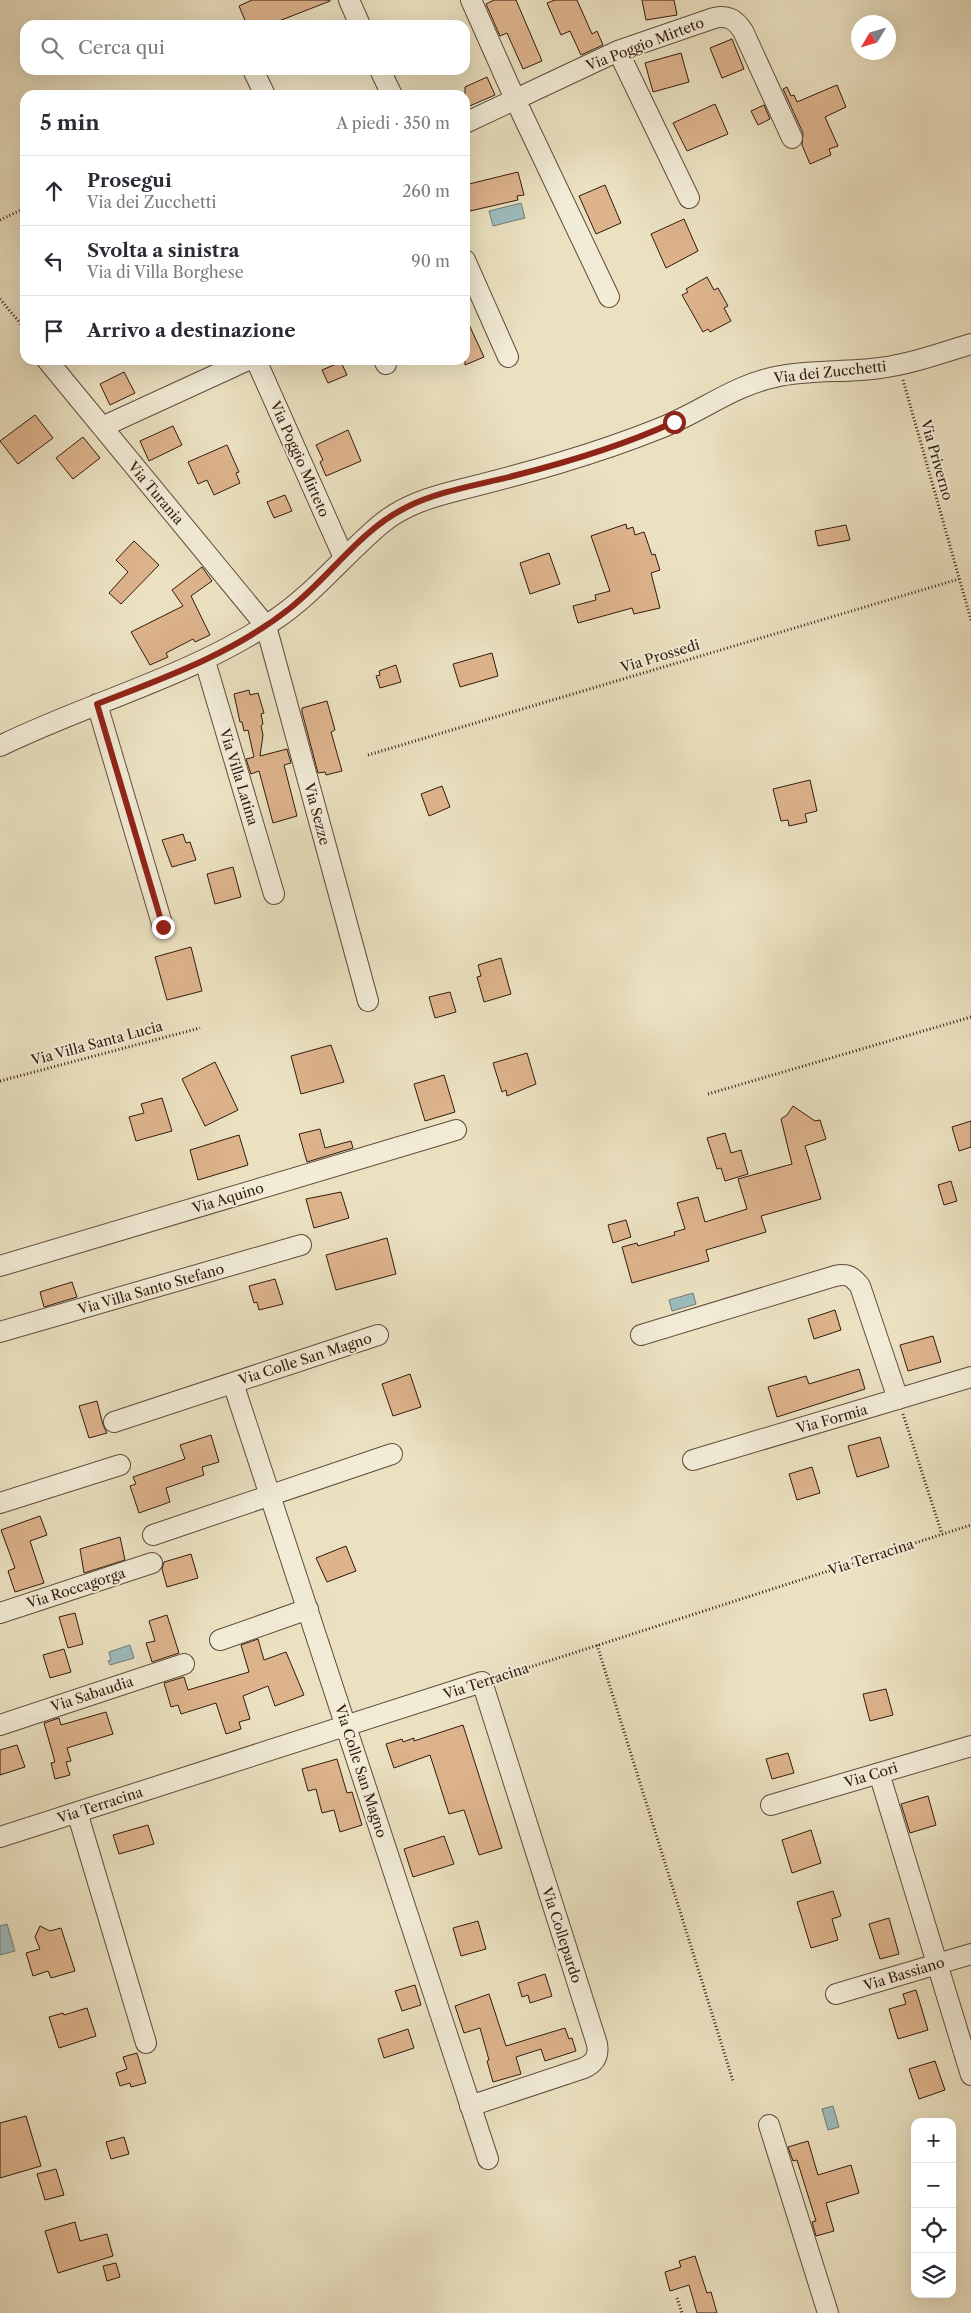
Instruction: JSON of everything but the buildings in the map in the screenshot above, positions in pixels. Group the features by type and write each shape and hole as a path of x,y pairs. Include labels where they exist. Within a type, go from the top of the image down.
{"street":[{"path":"349,0 358,20"},
{"path":"470,0 609,297"},
{"name":"Via Poggio Mirteto","path":"470,121 618,51 714,18 731,18 743,31 792,138"},
{"path":"618,51 689,198"},
{"path":"256,75 263,90"},
{"path":"382,75 390,90"},
{"path":"470,271 508,357"},
{"name":"Via dei Zucchetti","path":"0,746 97,704 205,661 266,626 309,593 387,519 414,503 551,466 632,439 674,422 756,382 794,373 860,370 898,364 971,344"},
{"name":"Via Turania","path":"51,365 266,626"},
{"path":"102,428 237,365"},
{"name":"Via Poggio Mirteto","path":"258,365 344,558"},
{"name":"Via Sezze","path":"266,626 368,1001"},
{"name":"Via Villa Latina","path":"205,661 274,894"},
{"path":"97,704 163,927"},
{"name":"Via Aquino","path":"0,1266 456,1130"},
{"name":"Via Villa Santo Stefano","path":"0,1332 301,1245"},
{"path":"641,1335 834,1276 851,1276 862,1291 898,1399"},
{"name":"Via Colle San Magno","path":"114,1422 378,1335"},
{"name":"Via Formia","path":"693,1460 971,1377"},
{"name":"Via Colle San Magno","path":"233,1383 488,2159"},
{"path":"153,1535 392,1454"},
{"path":"0,1503 120,1465"},
{"name":"Via Roccagorga","path":"0,1613 152,1563"},
{"path":"220,1640 308,1609"},
{"name":"Via Sabaudia","path":"0,1725 184,1664"},
{"name":"Via Terracina","path":"0,1837 482,1682"},
{"name":"Via Collepardo","path":"470,2106 584,2068 593,2063 598,2053 597,2044 482,1682"},
{"name":"Via Cori","path":"771,1805 971,1746"},
{"path":"879,1773 971,2074"},
{"path":"77,1812 146,2043"},
{"name":"Via Bassiano","path":"836,1994 971,1954"},
{"path":"770,2125 828,2313"}],"path":[{"path":"0,220 20,210"},
{"path":"0,299 20,323"},
{"name":"Via Priverno","path":"898,364 971,620"},
{"name":"Via Prossedi","path":"368,755 959,579"},
{"path":"708,1094 971,1017"},
{"name":"Via Villa Santa Lucia","path":"0,1081 200,1028"},
{"path":"898,1399 942,1534"},
{"name":"Via Terracina","path":"482,1682 971,1525"},
{"path":"597,1645 733,2081"},
{"path":"677,2298 682,2313"}],"water":[{"path":"521,203 525,218 493,226 489,211"},
{"path":"693,1293 696,1304 672,1311 669,1300"},
{"path":"130,1645 134,1658 110,1665 108,1661 111,1660 109,1652"},
{"path":"7,1924 15,1951 0,1955 0,1926"},
{"path":"833,2106 839,2127 828,2130 822,2109"}],"route":[{"path":"163,927 97,704 205,661 274,621 309,593 381,524 393,514 406,507 443,494 580,457 657,430 674,422"}]}
